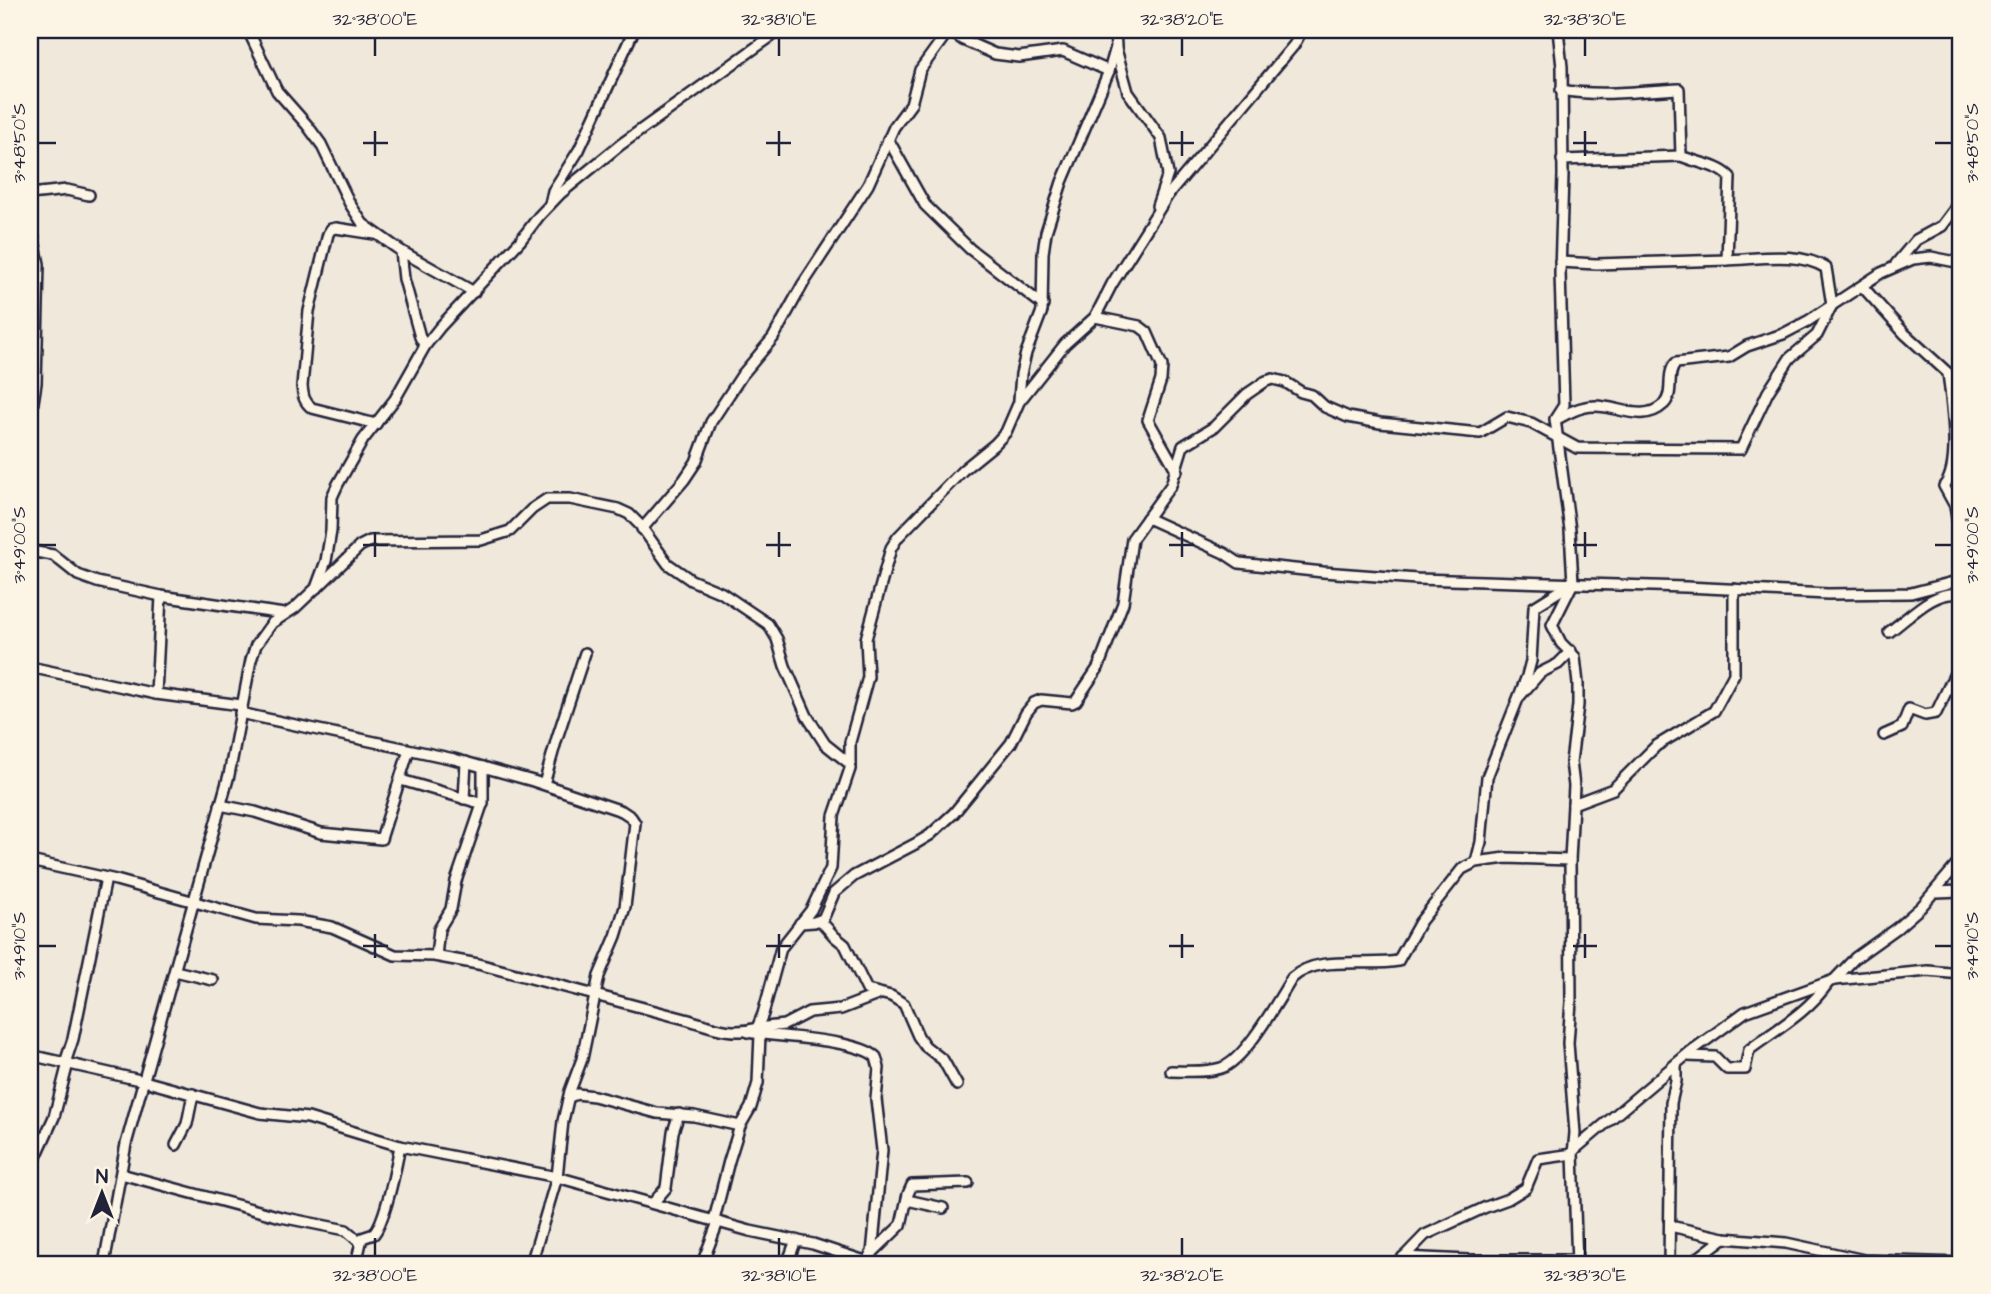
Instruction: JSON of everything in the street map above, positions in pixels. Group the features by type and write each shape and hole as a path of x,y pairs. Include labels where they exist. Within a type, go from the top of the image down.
{"street":[{"path":"248,30 277,91 321,144 357,216 401,251 474,292"},
{"path":"550,204 553,191 579,150 634,30"},
{"path":"316,588 326,561 331,531 332,497 363,440 395,399 425,346 550,204 585,172 780,30"},
{"path":"642,529 696,462 711,422 742,375 773,338 803,284 868,185 888,139 911,104 920,70 949,30 963,40 995,54 1019,57 1063,51 1109,71"},
{"path":"1115,30 1116,47 1128,92 1161,138 1168,174 1153,218"},
{"path":"702,1264 716,1221 729,1161 758,1083 758,1031 781,948 811,910 831,868 832,825 850,764 850,742 868,677 866,639 891,548 898,537 963,470 1006,432 1019,402 1065,344 1095,317 1112,284 1168,195 1294,45 1302,30"},
{"path":"1400,1261 1577,1262 1575,1133 1568,1043 1571,1002 1571,753 1578,705 1578,684 1575,657 1561,643 1552,625 1573,583 1570,530 1555,419 1564,405 1558,30"},
{"path":"1019,402 1026,353 1041,317 1043,305 1043,253 1046,232 1062,182 1109,71 1116,47"},
{"path":"1561,90 1607,94 1679,89 1681,156"},
{"path":"888,139 925,205 970,249 1043,305"},
{"path":"1562,160 1681,156 1701,165 1723,170 1730,177 1727,260"},
{"path":"30,194 67,190 89,195"},
{"path":"1893,268 1916,240 1941,226 1954,210 1961,195"},
{"path":"30,221 39,264 36,383 30,422"},
{"path":"376,424 312,408 303,397 302,386 309,312 328,234 331,229 336,228 377,234"},
{"path":"401,251 404,279 425,346"},
{"path":"1555,419 1593,406 1637,414 1657,409 1668,398 1671,371 1676,363 1734,356 1747,346 1795,329 1862,286 1913,259 1931,257 1961,264"},
{"path":"800,923 821,920 827,913 834,893 847,881 915,844 954,813 1011,743 1034,703 1041,700 1072,703 1076,701 1098,668 1123,603 1132,539 1162,500 1177,471 1183,446 1214,427 1247,394 1266,381 1273,379 1285,382 1301,392 1312,394 1325,407 1348,417 1404,426 1480,433 1507,417 1531,423 1577,448 1741,449 1768,392 1790,358 1817,335 1832,305 1826,268 1815,261 1782,258 1597,264 1560,262"},
{"path":"1862,286 1905,334 1948,373 1955,430 1950,479 1944,486 1955,506 1960,536"},
{"path":"1095,317 1139,327 1147,332 1161,366 1161,380 1149,420 1177,471"},
{"path":"104,1264 126,1144 229,775 240,709 256,645 272,623 295,608 360,546 370,541 481,540 509,531 547,499 570,499 618,509 629,514 668,564 691,580 722,593 768,624 807,716 825,744 850,764"},
{"path":"1147,518 1240,563 1323,572 1417,579 1828,594 1912,593 1961,580"},
{"path":"30,551 59,558 78,575 87,579 161,596 284,614"},
{"path":"1476,862 1481,842 1487,777 1531,661 1534,607 1573,583"},
{"path":"1573,804 1613,789 1656,746 1714,711 1734,674 1734,589"},
{"path":"1889,632 1937,597 1950,592 1961,594"},
{"path":"156,694 161,596"},
{"path":"1519,697 1540,673 1558,664 1571,651"},
{"path":"544,785 585,653"},
{"path":"1884,735 1902,727 1909,709 1925,715 1936,713 1961,661"},
{"path":"30,667 240,709 466,762 544,785 622,811 631,817 635,823 625,907 617,936 600,976 582,1059 563,1121 556,1177 531,1264"},
{"path":"220,805 255,812 321,833 381,839 409,750"},
{"path":"464,799 466,762"},
{"path":"436,956 439,929 452,909 456,881 482,804 483,767"},
{"path":"401,780 482,804"},
{"path":"1171,1071 1212,1070 1230,1064 1242,1053 1299,971 1325,964 1398,961 1432,904 1462,869 1476,862 1506,858 1570,860"},
{"path":"1685,1056 1715,1056 1727,1069 1745,1069 1749,1050 1798,1017 1855,958 1897,928 1936,891 1961,860"},
{"path":"31,864 106,878 256,919 298,921 332,927 395,955 436,956 478,964 711,1028 758,1031 827,1041 872,1053 878,1062 876,1099 882,1150 872,1262"},
{"path":"30,1170 54,1117 106,878"},
{"path":"1936,891 1961,891"},
{"path":"821,920 845,945 865,987 871,992 891,996 904,1004 918,1036 925,1046 943,1060 957,1085"},
{"path":"175,971 213,980"},
{"path":"1400,1261 1426,1235 1508,1199 1526,1188 1538,1159 1574,1152 1685,1056 1745,1012 1831,981 1884,973 1928,971 1961,974"},
{"path":"758,1031 784,1025 809,1012 841,1009 880,994"},
{"path":"30,1055 144,1081 260,1113 308,1118 400,1146 556,1177 872,1262"},
{"path":"1669,1264 1671,1103 1676,1082 1676,1064"},
{"path":"176,1146 187,1124 193,1094"},
{"path":"569,1097 577,1094 594,1096 657,1113 680,1114 740,1126"},
{"path":"653,1203 666,1188 673,1132 680,1114"},
{"path":"356,1264 360,1242 364,1236 371,1236 377,1231 381,1221 400,1146"},
{"path":"121,1174 281,1217 346,1230 360,1242"},
{"path":"872,1262 901,1225 910,1187 915,1184 968,1183"},
{"path":"907,1200 943,1208"},
{"path":"1670,1226 1724,1238 1786,1243 1864,1260 1961,1263"},
{"path":"1690,1264 1724,1238"},
{"path":"787,1264 796,1240"}]}
